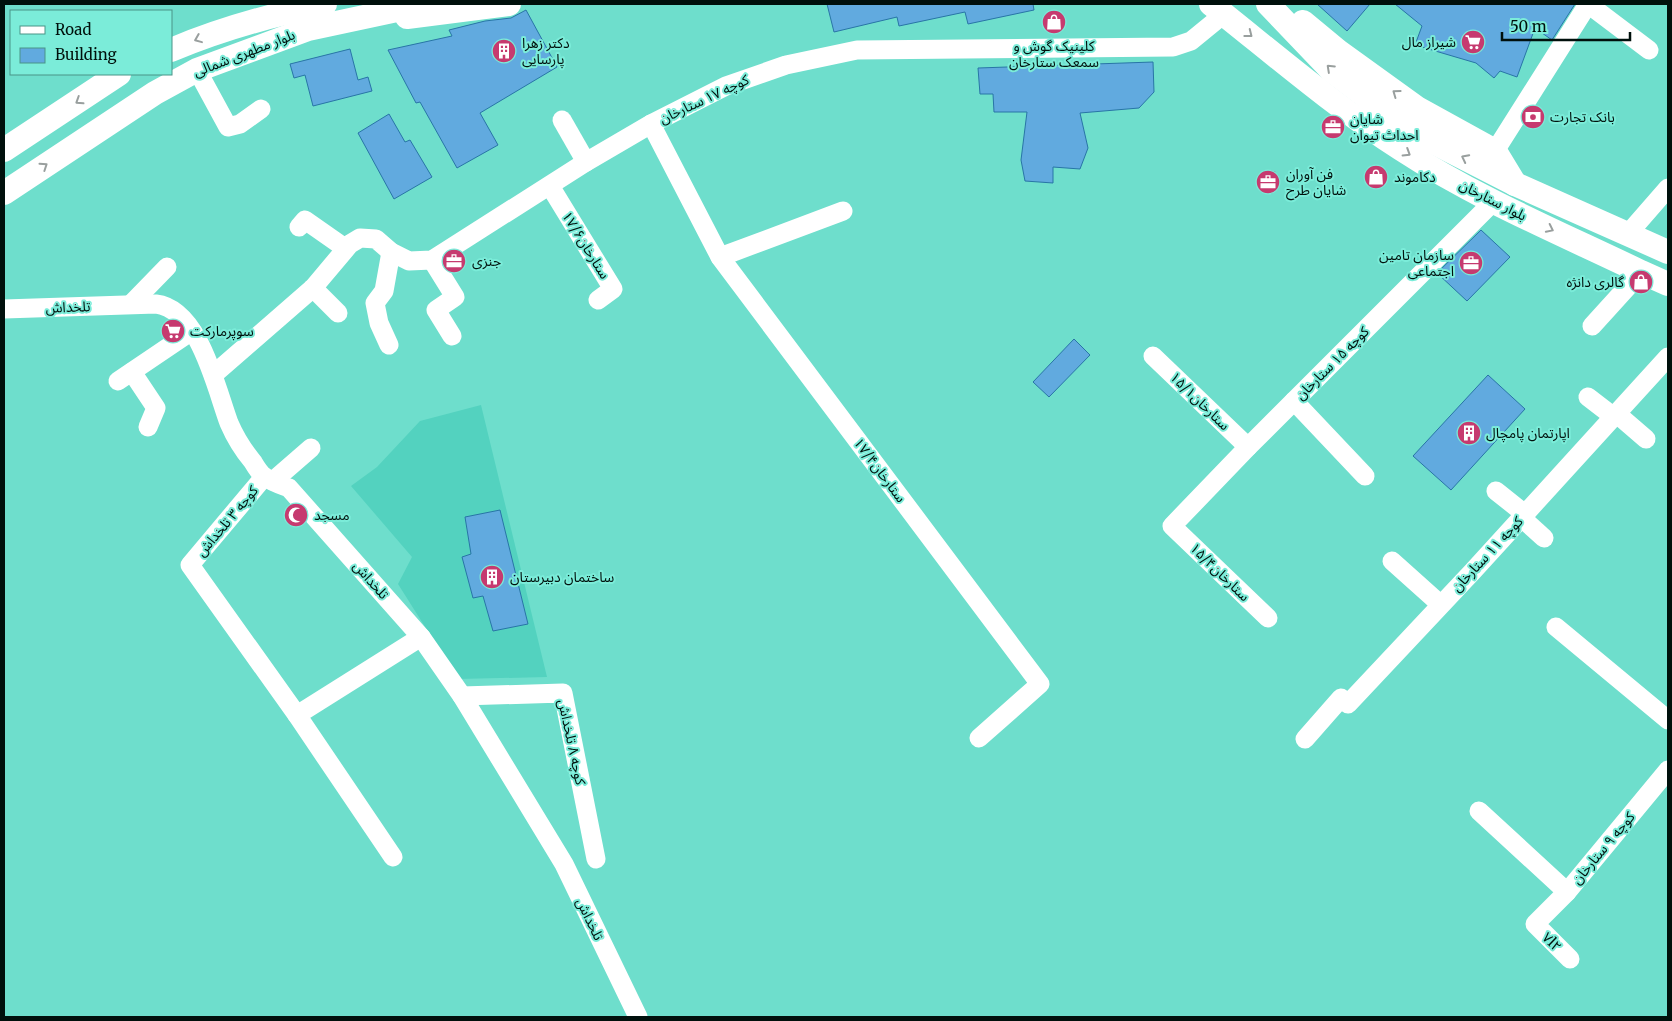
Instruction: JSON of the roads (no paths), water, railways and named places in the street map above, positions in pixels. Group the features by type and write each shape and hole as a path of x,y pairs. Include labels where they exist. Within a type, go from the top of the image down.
{"main road":[{"path":"224,28 275,4"},
{"path":"224,28 294,4"},
{"name":"بلوار مطهرى شمالى","path":"172,50 224,28 274,14 325,4"},
{"name":"بلوار مطهرى شمالى","path":"4,193 155,93 197,70 308,29 425,4"},
{"path":"308,29 508,4"},
{"name":"بلوار ستارخان","path":"1268,4 1332,71 1385,111 1433,142 1515,184 1668,252"},
{"path":"1284,4 1338,51 1417,108 1495,151 1515,184"},
{"name":"بلوار ستارخان","path":"1217,9 1399,148 1442,175 1494,202 1668,284"},
{"path":"4,150 117,75"}],"street":[{"path":"1495,151 1588,4 1649,50"},
{"name":"کوچه ۱۷ ستارخان","path":"432,260 586,162 651,124 734,83 786,65 857,50 1173,47 1191,41 1217,9"},
{"path":"197,70 228,127 240,124 261,109"},
{"path":"562,120 586,162"},
{"name":"ستارخان۱۷/۴","path":"651,124 720,256 1040,684 979,738"},
{"name":"ستارخان۱۷/۶","path":"550,186 613,289 598,300"},
{"path":"1627,234 1668,188"},
{"name":"کوچه ۱۵ ستارخان","path":"1172,526 1248,447 1494,202"},
{"path":"720,256 843,211"},
{"path":"299,227 305,220 345,248"},
{"path":"213,375 312,288 345,248 360,238 376,239 391,252 409,261 432,260 455,297 436,310 452,336"},
{"path":"388,345 379,323 375,303 384,291 391,252"},
{"path":"131,304 166,267"},
{"path":"1592,326 1641,272"},
{"path":"312,288 338,313"},
{"name":"تلخداش","path":"4,309 131,304 156,304 172,308 192,331 213,375 237,440 268,479 289,488 421,637 462,696 564,864 638,1017"},
{"path":"148,427 156,408 125,376 192,331"},
{"name":"ستارخان۱۵/۱","path":"1153,356 1248,447"},
{"name":"کوچه ۱۱ ستارخان","path":"1305,739 1341,698 1348,704 1524,516 1668,357"},
{"path":"1588,397 1646,439"},
{"path":"1294,401 1365,476"},
{"name":"کوچه ۳ تلخداش","path":"297,715 190,565 268,479 311,448"},
{"path":"1496,491 1524,516 1544,538"},
{"name":"ستارخان۱۵/۴","path":"1172,526 1268,618"},
{"path":"1392,561 1440,604"},
{"path":"1556,627 1668,720"},
{"path":"393,857 297,715 421,637"},
{"name":"کوچه ۸ تلخداش","path":"462,696 563,693 596,859"},
{"name":"کوچه ۹ ستارخان","path":"1535,924 1566,892 1668,770"},
{"path":"1479,811 1566,892"},
{"name":"۷l۲","path":"1535,924 1570,959"}],"place":[{"name":"کلینیک گوش و سمعک ستارخان","path":"1054,22"},
{"name":"شیراز مال","path":"1473,42"},
{"name":"دکتر زهرا پارسایی","path":"504,51"},
{"name":"بانک تجارت","path":"1533,117"},
{"name":"شایان احداث تیوان","path":"1333,127"},
{"name":"دکاموند","path":"1376,177"},
{"name":"فن آوران شایان طرح","path":"1268,182"},
{"name":"جنزی","path":"454,261"},
{"name":"سازمان تامین اجتماعی","path":"1471,263"},
{"name":"گالری دانژه","path":"1641,282"},
{"name":"سوپرمارکت","path":"173,331"},
{"name":"اپارتمان پامچال","path":"1469,433"},
{"name":"مسجد","path":"296,515"},
{"name":"ساختمان دبیرستان","path":"492,577"}]}
